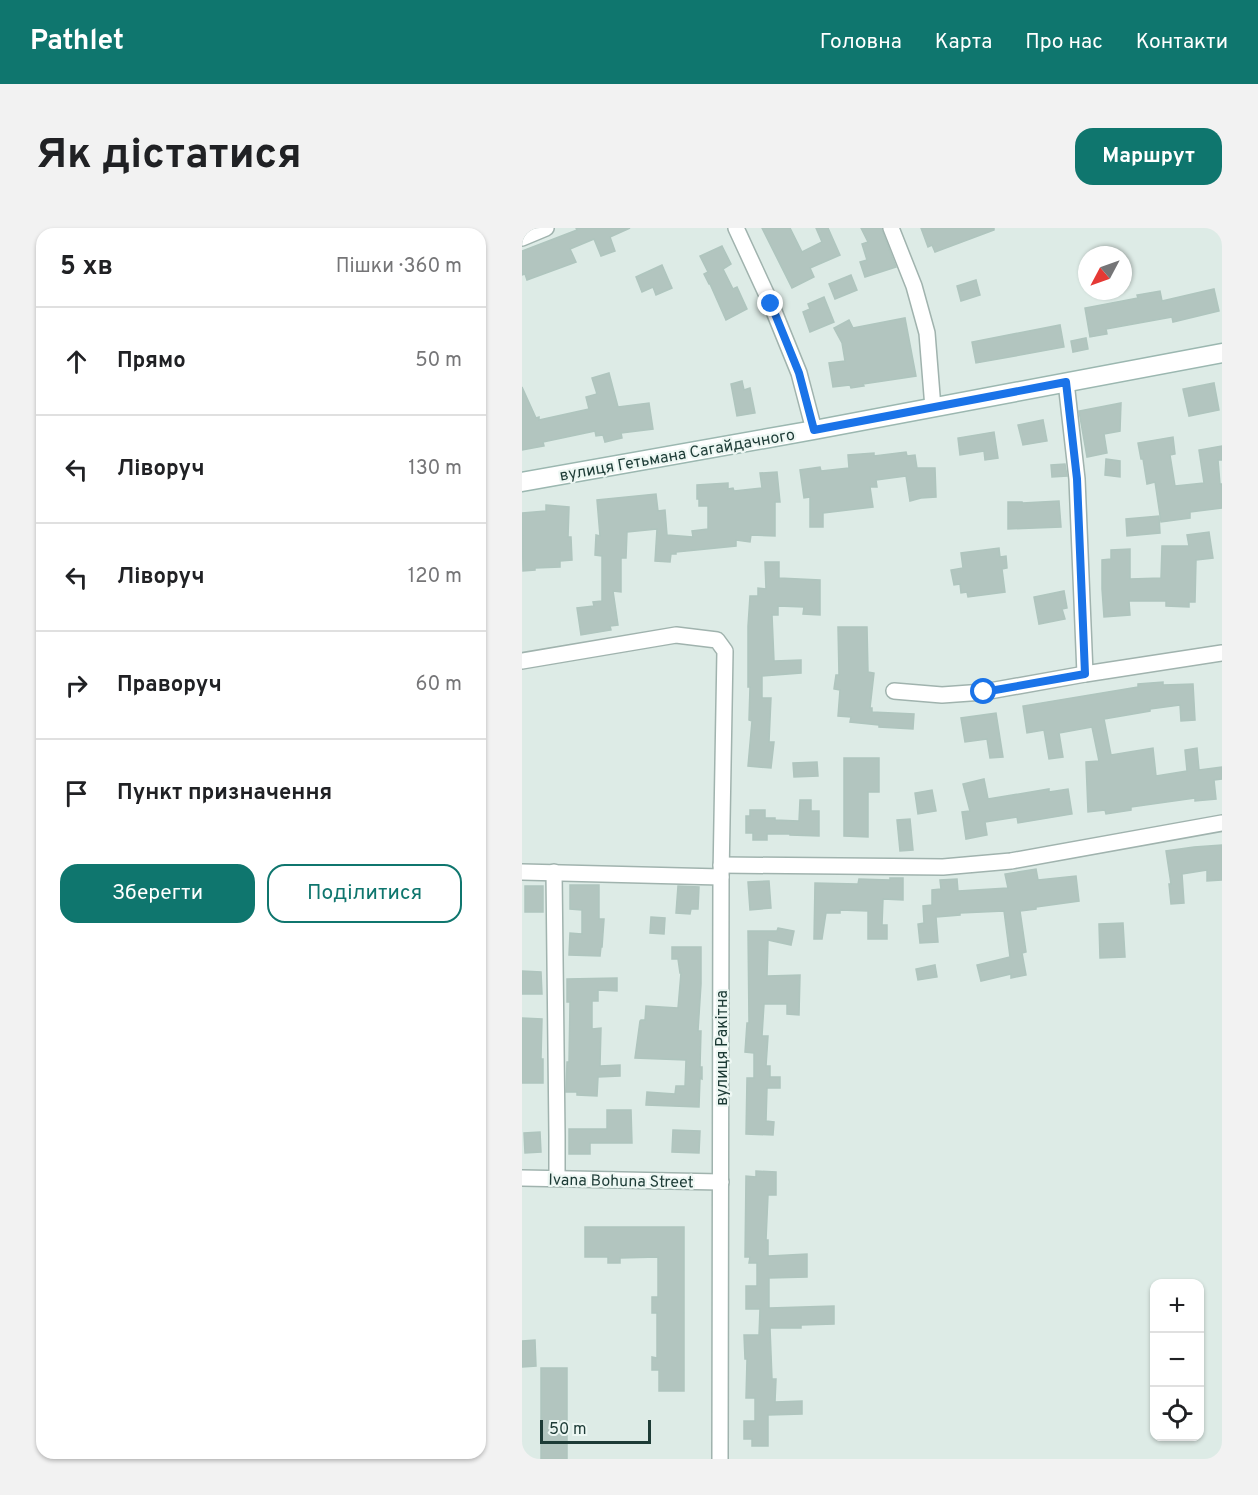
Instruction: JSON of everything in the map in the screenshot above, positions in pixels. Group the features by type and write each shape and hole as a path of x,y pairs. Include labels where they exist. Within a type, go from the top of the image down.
{"main road":[{"name":"вулиця Гетьмана Сагайдачного","path":"522,482 1222,353"}],"street":[{"path":"522,238 546,228"},
{"path":"736,228 771,304 799,373 814,430"},
{"path":"891,228 914,286 927,333 933,408"},
{"path":"1066,382 1077,479 1085,674"},
{"name":"вулиця Ракітна","path":"522,661 676,635 717,640 725,651 721,871 720,1459"},
{"path":"894,691 942,695 984,692 1222,653"},
{"path":"522,872 954,866 1011,861 1222,823"},
{"path":"554,872 558,1136 556,1178"},
{"name":"Ivana Bohuna Street","path":"522,1178 721,1182"}],"building":[{"path":"576,228 630,228 610,237 615,251 601,256 594,239 570,249 576,262 527,280 525,274 522,275 522,251 577,230"},
{"path":"762,228 790,228 802,252 822,242 816,228 828,228 840,255 810,268 814,277 792,288"},
{"path":"861,228 881,228 896,267 865,277 860,262 867,260 862,244 868,242"},
{"path":"921,228 994,228 994,230 935,252 932,245 928,247"},
{"path":"722,246 731,264 723,269 733,289 737,287 747,309 726,320 704,274 708,272 700,256"},
{"path":"662,265 672,288 656,295 653,287 642,292 636,277"},
{"path":"851,275 857,290 835,299 829,284"},
{"path":"976,280 980,295 961,301 957,286"},
{"path":"1214,289 1219,311 1173,322 1172,317 1106,329 1107,334 1090,337 1085,308 1132,300 1138,298 1137,295 1160,291 1162,301"},
{"path":"824,297 834,322 810,332 803,312 810,309 808,304"},
{"path":"905,318 916,376 851,388 850,385 833,387 829,363 845,361 842,343 834,328 849,320 853,328"},
{"path":"1060,325 1064,347 976,363 972,342"},
{"path":"1086,338 1088,349 1073,352 1071,341"},
{"path":"609,373 618,407 649,403 653,429 621,433 622,438 605,442 603,435 596,436 595,431 543,442 544,446 522,450 522,387 539,420 589,409 586,397 597,394 592,378"},
{"path":"742,381 744,390 750,388 755,413 737,416 731,384"},
{"path":"1214,383 1219,410 1189,416 1183,389"},
{"path":"1121,403 1120,431 1104,434 1107,453 1087,457 1079,411"},
{"path":"1043,420 1047,441 1023,445 1018,425"},
{"path":"994,432 998,458 985,460 984,451 960,455 958,438"},
{"path":"1173,437 1175,454 1170,455 1175,486 1204,483 1199,450 1222,446 1222,460 1218,460 1220,484 1222,484 1222,508 1190,512 1190,518 1161,522 1155,482 1147,484 1138,443"},
{"path":"906,452 907,456 915,455 917,468 935,468 936,497 910,501 906,476 876,480 877,487 870,487 873,507 823,513 823,527 810,527 810,497 804,498 800,470 820,467 821,471 849,468 848,455 874,453 874,456"},
{"path":"1106,459 1120,461 1120,477 1105,475"},
{"path":"1065,464 1067,476 1052,477 1051,465"},
{"path":"777,472 780,502 775,502 775,536 751,535 750,542 736,540 736,546 676,552 676,554 671,554 670,562 655,561 657,529 627,532 626,558 621,558 621,592 613,591 618,625 610,626 611,630 581,635 577,608 594,606 593,602 602,601 602,556 595,555 596,535 600,536 597,500 656,494 658,511 665,510 667,535 693,537 692,531 708,529 708,506 699,506 697,485 728,483 728,489 733,488 734,491 762,488 760,473"},
{"path":"1059,501 1061,527 1008,529 1008,502"},
{"path":"546,505 569,507 568,537 571,537 572,560 560,561 560,567 523,571 522,513 546,511"},
{"path":"1159,516 1160,533 1127,536 1126,519"},
{"path":"1209,532 1213,558 1196,560 1195,602 1189,602 1189,607 1166,606 1166,601 1129,601 1130,615 1104,617 1102,560 1111,559 1111,550 1130,549 1130,579 1161,578 1162,546 1189,546 1187,535"},
{"path":"999,548 1000,557 1006,556 1007,568 1002,569 1005,592 968,597 967,592 961,593 960,584 954,585 951,570 963,568 961,553"},
{"path":"765,562 779,562 779,578 820,580 820,615 803,614 804,607 778,606 778,615 772,615 774,661 801,660 801,673 762,676 762,698 771,698 769,742 774,742 771,768 748,766 752,721 749,720 750,687 748,687 750,596 758,596 758,588 766,589"},
{"path":"1064,591 1067,608 1062,609 1065,619 1039,624 1034,597"},
{"path":"838,627 867,627 868,672 874,673 870,708 872,712 914,714 913,729 850,722 851,717 838,716 840,690 834,689 836,675 839,675"},
{"path":"1163,682 1163,685 1193,684 1195,720 1181,721 1180,705 1104,719 1111,755 1153,748 1156,776 1187,771 1185,750 1197,748 1199,770 1222,767 1222,779 1214,780 1216,799 1195,801 1195,798 1131,807 1131,810 1106,814 1105,810 1088,812 1086,762 1099,761 1092,727 1059,733 1063,757 1049,759 1044,730 1027,733 1023,706 1138,687 1138,684"},
{"path":"996,713 1003,757 990,758 987,739 965,742 961,718"},
{"path":"844,758 879,758 879,792 868,792 868,837 844,836"},
{"path":"817,762 818,776 794,777 793,763"},
{"path":"984,779 988,799 1049,789 1049,792 1068,789 1072,814 1018,823 1017,817 985,822 987,835 966,839 962,812 970,811 963,784"},
{"path":"932,790 936,811 918,814 915,793"},
{"path":"800,800 811,800 811,811 819,811 819,836 767,834 767,840 753,840 753,833 746,833 746,816 750,816 750,810 765,810 765,818 799,821"},
{"path":"910,819 913,850 900,851 897,820"},
{"path":"1222,845 1222,880 1207,881 1207,870 1182,874 1184,903 1171,904 1169,884 1171,884 1166,851"},
{"path":"1036,869 1038,880 1076,876 1079,901 1020,911 1026,952 1022,953 1026,975 1011,978 1011,974 981,981 977,965 1010,957 1004,911 960,913 960,915 936,917 938,942 920,943 918,924 924,923 923,906 932,905 932,890 941,889 940,880 957,879 958,891 1008,888 1005,874"},
{"path":"890,878 903,878 903,900 883,899 882,925 887,925 887,939 868,939 868,911 840,910 840,913 826,913 822,939 814,939 815,883 858,884 859,879 890,880"},
{"path":"769,881 771,908 750,910 748,882"},
{"path":"570,885 599,885 599,919 604,919 600,956 569,955 570,933 582,934 582,910 570,909"},
{"path":"525,886 543,886 543,912 525,912"},
{"path":"678,886 699,887 698,909 691,909 690,914 676,913"},
{"path":"651,917 665,918 664,934 650,933"},
{"path":"1123,923 1125,957 1100,958 1099,924"},
{"path":"778,928 794,931 791,945 768,940 767,976 800,975 799,1015 787,1014 787,1004 764,1004 762,1036 768,1036 766,1066 770,1066 770,1077 780,1077 780,1088 767,1088 766,1121 774,1122 773,1135 746,1134 747,1078 754,1078 754,1053 745,1052 747,1023 749,1023 748,931 777,931"},
{"path":"672,947 701,947 698,1031 701,1031 702,1079 700,1078 699,1107 646,1105 647,1092 675,1094 676,1086 685,1086 686,1060 635,1058 640,1021 645,1020 646,1006 678,1008 681,973 678,959 672,959"},
{"path":"935,965 937,977 918,980 916,969"},
{"path":"522,971 541,972 542,994 522,994"},
{"path":"617,978 617,991 598,990 598,1001 592,1001 592,1029 601,1028 600,1066 620,1065 620,1076 598,1077 597,1096 566,1092 570,1002 567,1002 567,979"},
{"path":"522,1018 542,1019 543,1083 522,1083"},
{"path":"607,1110 631,1110 632,1143 590,1143 590,1154 569,1154 569,1129 607,1129"},
{"path":"673,1130 700,1131 699,1153 672,1152"},
{"path":"540,1132 541,1152 525,1153 524,1133"},
{"path":"756,1171 776,1172 776,1195 768,1195 766,1240 768,1240 768,1256 807,1254 807,1277 769,1278 769,1308 834,1306 834,1324 801,1325 801,1328 770,1328 772,1379 776,1379 775,1402 802,1401 802,1414 768,1415 768,1446 752,1446 752,1439 744,1439 744,1421 755,1421 755,1398 746,1398 747,1359 745,1359 744,1335 759,1335 760,1309 746,1309 746,1286 757,1286 757,1263 749,1263 750,1257 745,1257 746,1176 756,1177"},
{"path":"585,1227 684,1227 684,1391 659,1391 659,1370 652,1370 652,1357 657,1358 657,1313 652,1313 652,1297 658,1297 658,1257 620,1258 620,1263 608,1263 608,1257 585,1257"},
{"path":"535,1340 536,1366 522,1367 522,1341"},
{"path":"541,1368 567,1368 567,1459 541,1459"}],"route":[{"path":"771,304 799,373 814,430 1066,382 1077,479 1085,674 984,692"}]}
